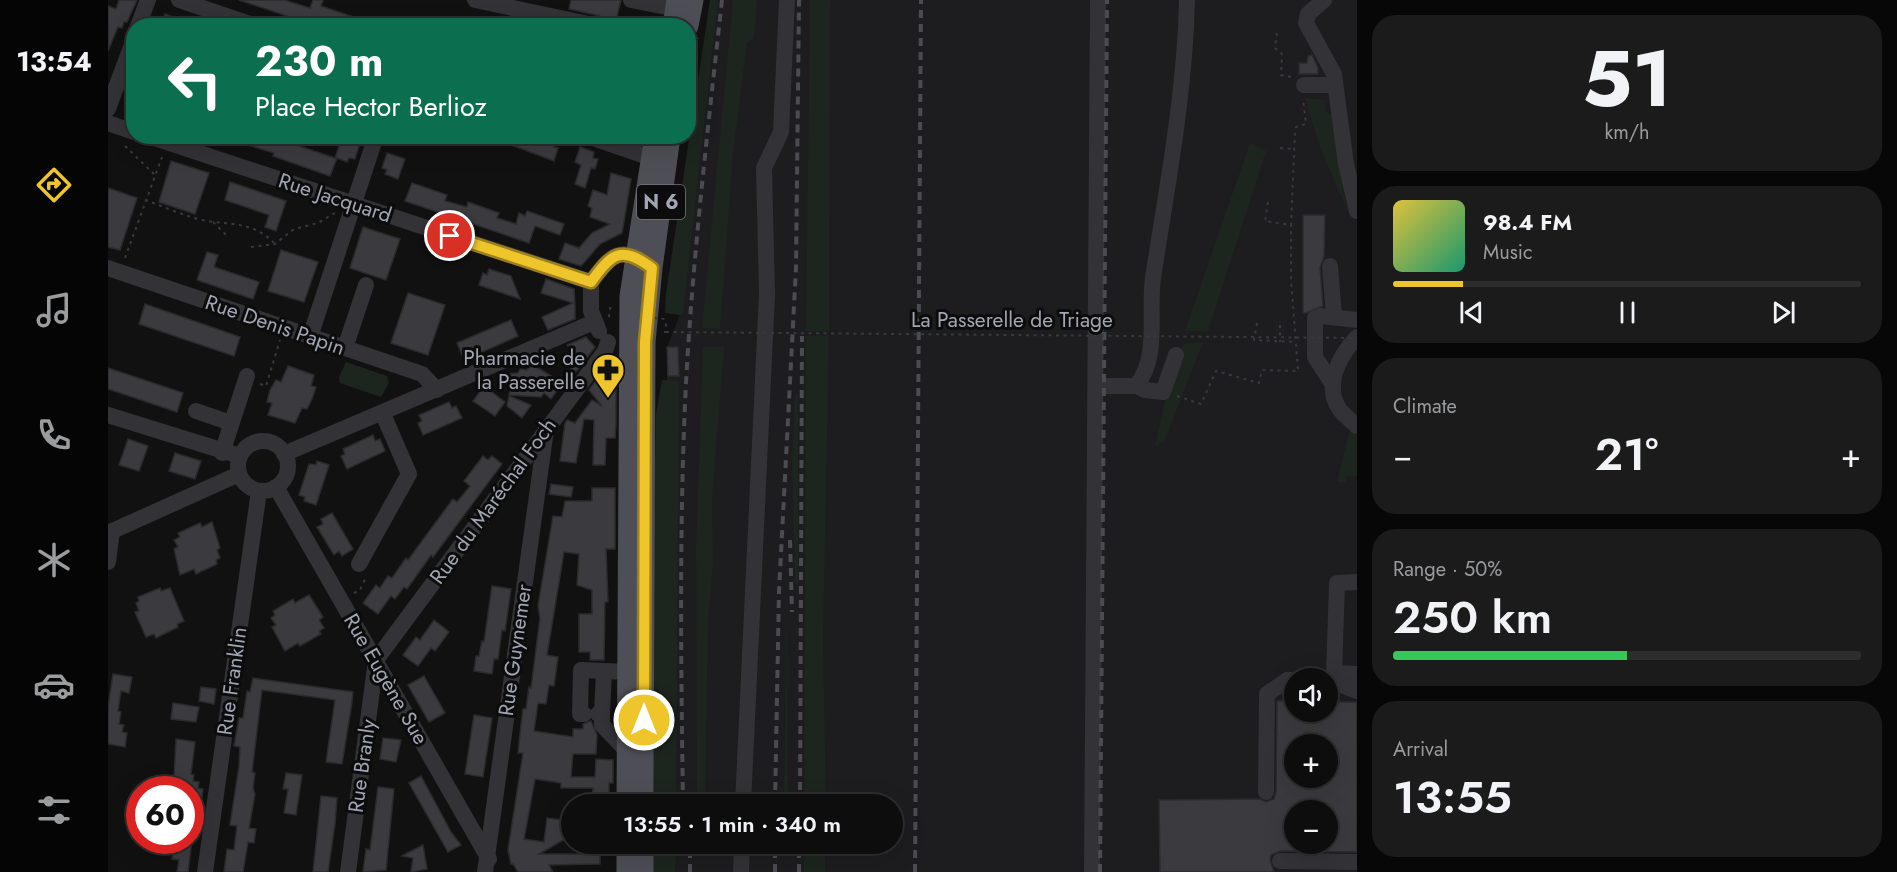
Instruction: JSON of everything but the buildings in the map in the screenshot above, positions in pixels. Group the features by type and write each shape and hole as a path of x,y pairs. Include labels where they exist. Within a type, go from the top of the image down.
{"main road":[{"name":"N 6","path":"627,794 626,750 637,345 654,144"},
{"name":"N 6","path":"644,262 668,144"},
{"name":"N 6","path":"637,345 643,794"},
{"path":"627,854 627,872"},
{"path":"643,854 643,872"}],"street":[{"path":"141,18 148,0"},
{"path":"179,0 232,18"},
{"path":"475,0 560,18"},
{"path":"631,0 680,9"},
{"path":"743,794 767,294 764,168 781,132 787,0"},
{"path":"1092,872 1098,0"},
{"path":"1136,386 1145,368 1152,338 1153,279 1178,121 1187,0"},
{"path":"1324,0 1308,14 1306,22 1330,65 1346,164 1357,211"},
{"path":"109,102 126,59"},
{"path":"1301,85 1335,85"},
{"path":"108,123 126,130"},
{"name":"Rue Jacquard","path":"170,144 591,282"},
{"path":"310,336 348,203 373,144"},
{"path":"610,144 651,158"},
{"path":"637,345 608,342 594,322 591,282 609,260 623,253 644,262"},
{"path":"1330,266 1334,316"},
{"name":"Rue Denis Papin","path":"114,270 422,374 437,390"},
{"path":"345,348 366,285"},
{"path":"1357,320 1318,316 1315,322 1315,357 1332,383 1338,408 1357,426"},
{"path":"284,454 383,414 594,322"},
{"path":"1332,383 1338,365 1357,338"},
{"name":"Rue du Maréchal Foch","path":"376,660 605,351 608,342"},
{"path":"1096,386 1136,386 1145,390 1163,392 1176,356"},
{"path":"222,453 246,378"},
{"path":"196,411 231,423"},
{"path":"359,564 409,474 383,414"},
{"path":"108,415 222,453 240,456"},
{"name":"Rue Guynemer","path":"486,864 546,428"},
{"path":"265,441 279,447 284,454 288,468 282,482 268,489 247,485 239,474 240,456 250,445 265,441"},
{"path":"108,562 110,532 239,474"},
{"name":"Rue Eugène Sue","path":"268,489 340,598 486,864 496,872"},
{"name":"Rue Franklin","path":"205,872 234,669 268,489"},
{"path":"1332,668 1337,583 1357,582"},
{"name":"Rue Branly","path":"348,872 376,660"},
{"path":"626,750 602,725 581,670 628,672"},
{"path":"592,702 604,671"},
{"path":"1338,677 1357,674"},
{"path":"1266,792 1267,694 1284,682"},
{"path":"1338,682 1357,691"},
{"path":"741,872 742,854"},
{"path":"1280,861 1357,862"}],"path":[{"path":"1193,400 1201,404 1216,371 1259,383 1262,370 1298,371 1291,278 1293,149 1296,127 1306,124 1301,85 1281,75 1282,54 1275,48 1277,33"},
{"path":"126,144 125,148 155,175"},
{"path":"114,270 167,144"},
{"path":"1280,148 1293,149"},
{"path":"145,200 212,221 248,226 268,237 275,244"},
{"path":"1268,202 1265,221 1291,225"},
{"path":"251,247 275,244 294,229 318,223 348,203"},
{"path":"212,221 228,237"},
{"name":"La Passerelle de Triage","path":"654,318 666,319 666,332 1357,338"},
{"path":"1257,323 1254,340 1295,342"},
{"path":"1280,325 1280,342"},
{"path":"246,378 266,386 284,328"},
{"path":"340,598 360,590 366,578 359,564"}],"shaded area":[{"path":"710,0 718,0 683,313 680,315 665,313 666,293 688,144 696,144 696,93"},
{"path":"716,0 1357,0 1357,872 667,872 667,854 903,854 903,794 667,794 667,347 680,315"},
{"path":"733,0 757,0 754,38 747,43 733,153 720,329 702,328"},
{"path":"810,0 830,0 829,331 806,331"},
{"path":"1305,98 1324,100 1326,112 1332,114 1343,193 1354,225 1321,150"},
{"path":"1250,143 1266,151 1208,331 1185,331"},
{"path":"829,335 823,639 826,794 804,794 806,336"},
{"path":"1203,342 1164,442 1155,446 1168,387 1183,344"},
{"path":"703,347 724,347 712,500 713,564 708,621 705,794 697,794 696,550"},
{"path":"346,362 387,376 389,383 381,397 340,383 339,377"},
{"path":"662,380 679,381 676,794 654,794 656,414"},
{"path":"798,394 798,584 795,583 792,456 795,396"},
{"path":"1350,429 1357,435 1357,476 1346,476 1346,482 1337,482"},
{"path":"787,587 788,794 784,794"},
{"path":"654,854 676,854 675,872 653,872"},
{"path":"804,854 825,854 825,872 804,872"}],"railway":[{"path":"683,794 681,541 686,383 706,143 722,0"},
{"path":"775,794 779,591 796,268 799,0"},
{"path":"915,872 921,0"},
{"path":"1100,872 1107,0"},
{"path":"800,794 802,336"},
{"path":"790,540 792,612"},
{"path":"690,854 690,872"},
{"path":"775,854 775,872"},
{"path":"799,854 799,872"}],"place":[{"name":"Pharmacie de la Passerelle","path":"608,399"}],"route":[{"path":"450,236 591,282 609,260 621,253 636,256 652,268 645,342 644,720"}]}
